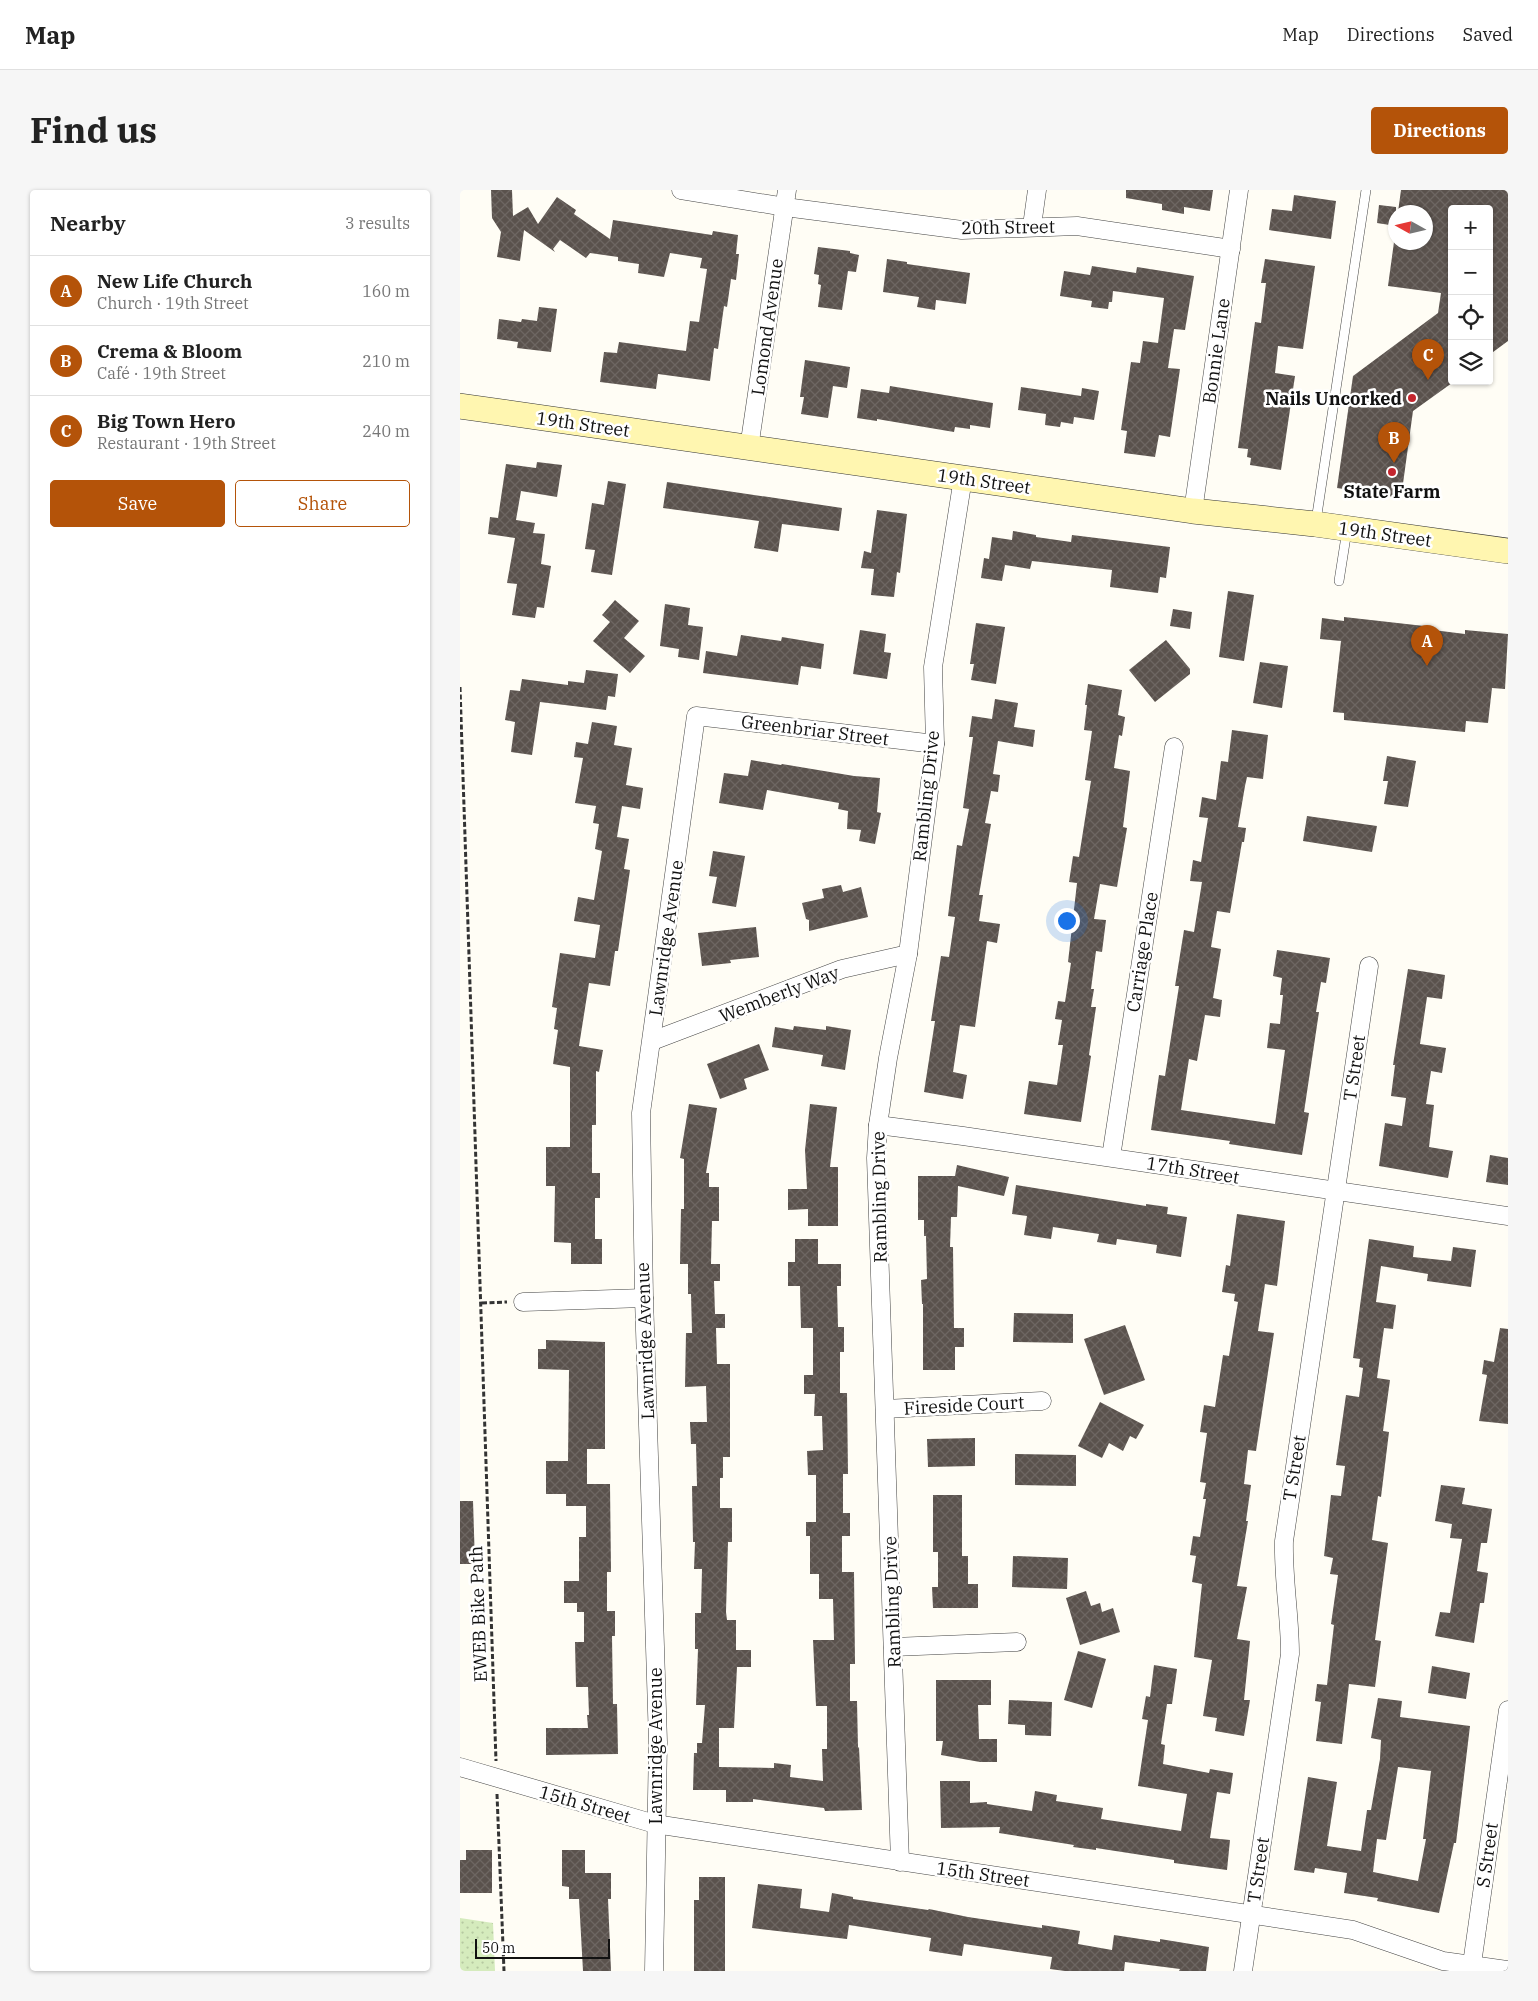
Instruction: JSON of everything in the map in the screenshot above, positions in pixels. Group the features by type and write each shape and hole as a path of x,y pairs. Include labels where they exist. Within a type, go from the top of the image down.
{"street":[{"path":"681,190 786,198"},
{"path":"1032,226 1037,190"},
{"name":"Bonnie Lane","path":"1193,511 1239,190"},
{"name":"20th Street","path":"786,198 962,230 1032,226 1077,226 1231,249"},
{"name":"Lomond Avenue","path":"749,448 786,198"},
{"name":"19th Street","path":"460,406 1193,511 1315,524 1508,551"},
{"name":"Rambling Drive","path":"900,1862 876,1158 878,1125 888,1058 908,954 935,744 932,667 963,478"},
{"name":"Greenbriar Street","path":"696,716 935,744"},
{"name":"Lawnridge Avenue","path":"654,1971 655,1824 658,1742 644,1298 641,1113 696,716"},
{"name":"Carriage Place","path":"1110,1157 1174,747"},
{"name":"Wemberly Way","path":"652,1041 842,969 908,954"},
{"name":"T Street","path":"1244,1971 1290,1654 1290,1624 1283,1566 1284,1541 1369,966"},
{"name":"17th Street","path":"878,1125 1508,1216"},
{"path":"523,1302 644,1298"},
{"name":"Fireside Court","path":"885,1409 1042,1401"},
{"path":"893,1647 1017,1642"},
{"name":"S Street","path":"1471,1968 1508,1710"},
{"name":"15th Street","path":"460,1767 655,1824 1353,1930 1443,1961 1471,1968 1508,1970"}],"lane":[{"path":"1315,524 1366,190"},
{"path":"1339,582 1347,529"}],"path":[{"name":"EWEB Bike Path","path":"460,687 504,1971"},
{"path":"482,1303 523,1302"}],"green space":[{"path":"460,1918 493,1923 495,1971 460,1971"}],"building":[{"path":"491,190 512,190 513,216 528,207 538,224 557,197 576,210 574,214 610,239 613,220 712,235 713,231 738,235 736,254 739,254 736,280 731,279 727,307 724,306 718,349 714,348 710,381 658,374 656,389 600,382 604,352 617,353 619,342 686,351 690,321 699,322 707,269 700,268 702,258 670,253 664,277 638,273 639,264 618,261 618,257 590,253 586,258 560,240 553,249 555,252 524,230 520,261 497,257 501,232 492,218"},
{"path":"1126,190 1213,190 1210,211 1184,207 1184,214 1162,210 1162,204 1126,198"},
{"path":"1401,190 1508,190 1508,341 1493,352 1493,205 1448,205 1449,385 1413,411 1401,498 1337,488 1353,376 1438,313 1441,293 1388,286 1393,250 1433,250 1433,205 1399,205"},
{"path":"1294,195 1336,201 1331,239 1269,230 1272,209 1292,211"},
{"path":"1379,205 1388,206 1388,225 1377,223"},
{"path":"818,247 850,251 850,253 859,255 856,272 848,271 842,310 818,307 821,285 818,284 819,275 814,274"},
{"path":"887,259 907,262 907,264 970,273 966,304 936,300 935,310 917,307 919,297 883,292"},
{"path":"1265,259 1315,266 1303,349 1278,346 1275,373 1295,376 1281,470 1250,465 1251,458 1247,457 1248,449 1238,448 1255,322 1261,323 1266,283 1261,283"},
{"path":"1092,266 1136,273 1137,267 1194,276 1185,330 1174,329 1168,368 1180,369 1170,437 1159,435 1155,457 1124,453 1127,431 1121,430 1131,362 1140,363 1143,341 1158,343 1164,298 1113,291 1112,302 1109,302 1108,309 1091,307 1092,301 1060,296 1064,271 1090,275"},
{"path":"539,307 557,309 551,352 517,348 518,342 497,339 499,319 521,322 522,319 537,321"},
{"path":"805,360 850,367 847,388 833,386 828,418 801,414 804,397 800,397"},
{"path":"890,386 993,403 990,428 970,425 970,429 955,427 954,432 877,419 877,421 857,418 861,389 889,393"},
{"path":"1021,387 1081,396 1082,388 1099,391 1094,420 1074,417 1073,424 1061,422 1060,427 1045,425 1046,414 1018,410"},
{"path":"537,462 562,465 557,497 521,491 516,520 535,523 533,533 545,534 541,564 551,566 544,608 537,607 535,618 512,615 517,584 507,583 515,538 488,534 490,517 498,518 506,464 536,468"},
{"path":"608,481 626,484 612,575 591,572 595,550 585,549 592,503 604,505"},
{"path":"667,482 842,508 839,531 782,524 778,552 754,548 759,521 663,508"},
{"path":"877,510 907,514 900,573 897,572 894,597 871,595 874,569 861,568 864,551 871,553"},
{"path":"1013,531 1036,535 1036,537 1071,542 1072,535 1170,547 1166,578 1160,577 1158,593 1110,587 1112,570 1032,561 1030,569 1005,565 1002,581 981,578 984,558 989,559 992,537 1012,540"},
{"path":"1228,591 1254,595 1244,661 1219,657"},
{"path":"615,600 639,621 624,638 645,656 630,673 593,641 610,622 602,615"},
{"path":"665,604 690,608 688,625 703,627 699,660 678,657 679,649 660,646"},
{"path":"1173,609 1192,612 1190,629 1170,626"},
{"path":"1344,617 1433,627 1433,630 1465,634 1465,630 1508,634 1505,689 1492,688 1488,723 1466,721 1465,732 1344,720 1344,713 1333,712 1341,641 1320,639 1322,618 1344,621"},
{"path":"976,623 1005,627 996,684 971,680 974,664 970,664"},
{"path":"860,630 886,634 884,652 891,653 887,679 853,674"},
{"path":"741,635 781,641 782,637 824,644 821,669 801,666 798,685 703,673 706,651 737,656"},
{"path":"1166,640 1190,669 1190,674 1155,702 1129,670"},
{"path":"1260,662 1288,666 1282,708 1253,703"},
{"path":"586,670 618,674 615,697 608,696 606,710 540,702 532,755 511,752 515,722 505,720 510,690 520,691 522,679 568,685 568,681 584,683"},
{"path":"1088,684 1122,690 1118,715 1125,717 1122,736 1119,735 1114,768 1130,771 1123,827 1127,828 1117,887 1100,884 1094,919 1106,920 1102,952 1096,951 1091,989 1094,989 1091,1007 1096,1007 1081,1122 1024,1114 1029,1081 1057,1085 1063,1045 1058,1045 1062,1020 1055,1019 1058,1001 1065,1002 1071,963 1068,962 1077,883 1069,882 1073,856 1079,857 1091,781 1085,780 1092,731 1084,730"},
{"path":"995,699 1018,703 1014,727 1035,730 1033,747 998,741 993,774 1000,775 998,792 991,791 985,823 991,824 979,895 983,895 979,921 1000,924 997,943 987,941 975,1027 960,1025 953,1072 967,1075 963,1099 924,1092 935,1021 931,1021 941,956 949,957 955,917 948,916 957,845 962,846 969,809 963,808 973,737 969,737 972,716 992,719"},
{"path":"592,722 617,726 614,745 632,748 626,785 643,788 640,809 622,806 617,837 629,839 624,869 630,870 618,951 615,951 610,986 589,983 579,1046 603,1050 599,1072 596,1071 596,1125 592,1125 592,1173 600,1173 600,1198 595,1198 595,1239 602,1239 602,1264 571,1264 571,1243 554,1242 555,1186 546,1186 546,1147 570,1147 570,1067 553,1064 558,1030 554,1029 557,1008 552,1007 560,953 595,958 600,925 574,921 578,897 594,900 602,851 595,849 599,824 593,823 596,806 575,803 583,758 574,757 576,742 588,744"},
{"path":"1232,730 1268,735 1263,779 1247,777 1238,827 1246,828 1230,913 1217,911 1211,947 1221,949 1213,998 1222,1000 1220,1017 1205,1015 1197,1061 1189,1059 1181,1110 1275,1124 1285,1050 1267,1048 1270,1023 1280,1024 1283,995 1280,995 1282,978 1273,976 1277,950 1330,958 1326,983 1321,982 1316,1012 1319,1012 1304,1112 1309,1113 1302,1155 1229,1144 1230,1141 1151,1130 1159,1075 1165,1076 1179,986 1175,986 1184,930 1194,932 1202,882 1190,881 1193,860 1201,862 1208,818 1199,817 1202,797 1216,800 1221,761 1228,762"},
{"path":"1387,756 1416,761 1408,807 1384,804 1388,781 1383,781"},
{"path":"751,760 854,776 880,778 877,812 881,813 875,844 859,841 861,830 847,829 848,811 838,809 839,803 767,790 763,810 719,803 724,773 748,776"},
{"path":"1307,816 1377,826 1372,852 1303,841"},
{"path":"713,851 745,856 736,907 712,903 717,877 709,876"},
{"path":"841,885 843,892 861,887 868,917 809,931 809,920 806,919 802,903 824,898 822,889"},
{"path":"756,927 759,957 730,960 731,963 702,966 698,933"},
{"path":"1408,969 1445,975 1442,999 1427,997 1420,1044 1446,1048 1442,1073 1431,1071 1426,1104 1434,1105 1429,1147 1453,1151 1448,1178 1379,1166 1385,1123 1402,1126 1406,1098 1391,1096 1395,1065 1393,1065"},
{"path":"794,1026 826,1030 826,1026 851,1030 845,1070 821,1066 823,1055 772,1047 775,1027 793,1030"},
{"path":"759,1044 769,1070 744,1079 747,1089 720,1099 707,1064"},
{"path":"689,1104 717,1108 706,1173 709,1173 709,1187 719,1187 719,1221 712,1221 711,1264 720,1264 720,1281 714,1281 715,1314 725,1314 725,1328 716,1328 717,1364 730,1364 730,1457 723,1457 723,1478 720,1478 720,1508 732,1508 732,1542 728,1542 726,1612 727,1620 736,1620 736,1650 751,1650 751,1667 737,1667 734,1728 719,1728 719,1767 774,1768 774,1763 791,1765 790,1777 823,1781 822,1749 827,1749 827,1706 816,1706 813,1640 834,1640 833,1599 819,1599 819,1574 810,1574 810,1536 806,1536 806,1522 816,1522 816,1475 808,1475 807,1451 823,1450 822,1416 814,1416 815,1394 804,1394 804,1375 813,1375 813,1328 801,1328 800,1286 788,1286 788,1262 795,1262 795,1239 818,1239 818,1264 841,1264 841,1286 837,1286 838,1327 844,1327 844,1352 840,1352 840,1393 847,1393 848,1474 843,1474 843,1513 850,1513 850,1536 842,1536 842,1572 854,1572 855,1664 850,1664 850,1701 857,1701 862,1810 825,1811 824,1808 753,1799 753,1802 726,1802 726,1790 693,1790 694,1753 697,1753 697,1743 702,1743 705,1705 696,1705 698,1649 695,1649 695,1613 701,1613 702,1569 694,1569 695,1542 693,1542 692,1486 697,1486 696,1444 691,1444 690,1422 707,1422 706,1386 685,1387 686,1333 692,1333 691,1294 688,1294 688,1264 680,1264 681,1209 684,1209 684,1159 680,1158"},
{"path":"810,1104 837,1107 830,1167 838,1167 838,1226 808,1226 808,1209 788,1210 788,1189 807,1189 805,1150"},
{"path":"1490,1155 1508,1158 1508,1185 1486,1182"},
{"path":"957,1165 1009,1177 1004,1196 958,1186 957,1217 951,1217 950,1247 953,1247 954,1328 964,1328 964,1347 955,1347 955,1370 923,1370 921,1280 927,1279 926,1236 924,1236 924,1220 918,1220 918,1176 955,1176"},
{"path":"1016,1185 1146,1206 1146,1204 1168,1207 1167,1214 1187,1217 1181,1257 1156,1253 1157,1245 1117,1239 1116,1245 1097,1242 1099,1234 1053,1227 1051,1239 1024,1235 1027,1216 1012,1214"},
{"path":"1237,1214 1285,1221 1277,1286 1265,1284 1258,1331 1274,1333 1256,1451 1248,1450 1244,1484 1251,1485 1246,1521 1248,1521 1237,1586 1247,1587 1237,1639 1250,1641 1244,1700 1250,1700 1244,1736 1215,1731 1217,1718 1203,1716 1212,1660 1194,1657 1202,1584 1192,1582 1196,1556 1190,1555 1193,1536 1200,1537 1206,1499 1203,1499 1206,1483 1200,1482 1207,1433 1200,1432 1204,1405 1215,1407 1223,1355 1229,1356 1238,1302 1234,1301 1235,1294 1222,1292 1226,1265 1230,1266"},
{"path":"1369,1239 1414,1246 1413,1257 1451,1261 1453,1247 1476,1250 1471,1287 1427,1281 1428,1274 1381,1266 1376,1302 1396,1305 1393,1329 1384,1328 1377,1378 1390,1380 1383,1431 1389,1432 1381,1497 1378,1496 1372,1540 1388,1543 1375,1640 1381,1641 1375,1687 1349,1684 1342,1744 1316,1741 1321,1702 1315,1701 1317,1684 1327,1685 1334,1625 1331,1624 1338,1575 1330,1574 1333,1558 1324,1556 1331,1495 1341,1496 1345,1466 1336,1465 1346,1395 1359,1397 1363,1368 1359,1367 1360,1359 1353,1358"},
{"path":"1014,1313 1073,1314 1073,1343 1013,1342"},
{"path":"1125,1325 1145,1380 1104,1395 1084,1339"},
{"path":"1500,1328 1508,1329 1508,1424 1479,1421 1487,1375 1482,1374 1484,1360 1494,1362"},
{"path":"546,1340 605,1342 605,1449 587,1449 587,1484 610,1484 611,1572 607,1572 607,1611 615,1611 615,1636 612,1636 613,1704 617,1704 618,1754 546,1755 546,1728 588,1728 587,1715 589,1715 588,1687 576,1687 575,1642 584,1642 584,1612 577,1612 577,1603 564,1603 564,1581 579,1581 579,1537 586,1537 586,1506 566,1506 566,1494 546,1494 546,1461 568,1461 569,1370 538,1369 538,1349 546,1349"},
{"path":"1100,1402 1144,1425 1136,1439 1130,1436 1123,1451 1109,1443 1102,1458 1078,1446"},
{"path":"975,1438 975,1466 928,1467 927,1439"},
{"path":"1015,1454 1076,1455 1076,1486 1015,1485"},
{"path":"1441,1485 1465,1488 1462,1504 1492,1509 1487,1543 1481,1543 1477,1571 1488,1573 1484,1603 1480,1603 1474,1643 1435,1636 1440,1612 1450,1613 1462,1539 1450,1538 1452,1524 1435,1521"},
{"path":"933,1495 962,1495 962,1556 968,1556 968,1584 978,1584 978,1608 933,1608 932,1587 938,1587 938,1552 933,1552"},
{"path":"460,1501 473,1501 475,1564 460,1564"},
{"path":"1013,1556 1068,1558 1067,1589 1012,1587"},
{"path":"1086,1591 1091,1606 1100,1603 1102,1612 1113,1608 1120,1632 1080,1645 1066,1598"},
{"path":"1078,1651 1106,1659 1092,1708 1064,1700"},
{"path":"1154,1665 1177,1669 1172,1704 1167,1704 1161,1744 1165,1745 1163,1764 1209,1773 1210,1769 1233,1773 1230,1794 1217,1792 1210,1838 1230,1840 1227,1870 1174,1863 1174,1860 1096,1848 1096,1850 1073,1847 1074,1845 999,1833 1000,1827 941,1828 940,1781 970,1781 970,1803 987,1802 987,1804 1032,1811 1035,1791 1057,1795 1056,1801 1103,1808 1101,1819 1181,1831 1187,1794 1138,1786 1148,1720 1142,1719 1146,1696 1150,1697"},
{"path":"1432,1666 1470,1673 1466,1699 1428,1693"},
{"path":"936,1680 991,1680 991,1705 978,1705 979,1739 997,1739 997,1762 980,1762 941,1755 943,1741 936,1741"},
{"path":"1378,1698 1402,1701 1400,1717 1470,1726 1456,1843 1454,1843 1439,1913 1377,1901 1378,1898 1344,1893 1347,1873 1315,1868 1314,1873 1294,1870 1308,1777 1337,1782 1327,1846 1361,1851 1367,1810 1371,1810 1380,1759 1381,1740 1371,1738","holes":["1398,1767 1431,1771 1423,1839 1426,1839 1418,1881 1373,1872 1377,1839 1386,1840"]},
{"path":"1009,1700 1052,1702 1051,1736 1025,1735 1025,1725 1008,1724"},
{"path":"466,1850 492,1850 492,1893 460,1893 460,1860 466,1860"},
{"path":"562,1850 585,1850 585,1873 611,1873 611,1899 608,1899 611,1971 583,1971 579,1899 569,1899 569,1887 562,1886"},
{"path":"699,1877 725,1877 725,1971 694,1971 694,1900 699,1900"},
{"path":"758,1884 802,1889 800,1908 829,1912 832,1893 853,1897 853,1899 929,1909 968,1917 1042,1928 1042,1925 1080,1931 1078,1944 1112,1950 1114,1935 1160,1942 1160,1939 1209,1947 1206,1971 1179,1971 1180,1969 1125,1962 1124,1971 1065,1971 1050,1969 1052,1957 964,1944 962,1956 929,1951 931,1938 849,1925 847,1939 752,1928"}],"place":[{"name":"Big Town Hero","path":"1428,380"},
{"name":"Nails Uncorked","path":"1412,398"},
{"name":"Crema & Bloom","path":"1394,463"},
{"name":"State Farm","path":"1392,472"},
{"name":"New Life Church","path":"1427,666"}]}
